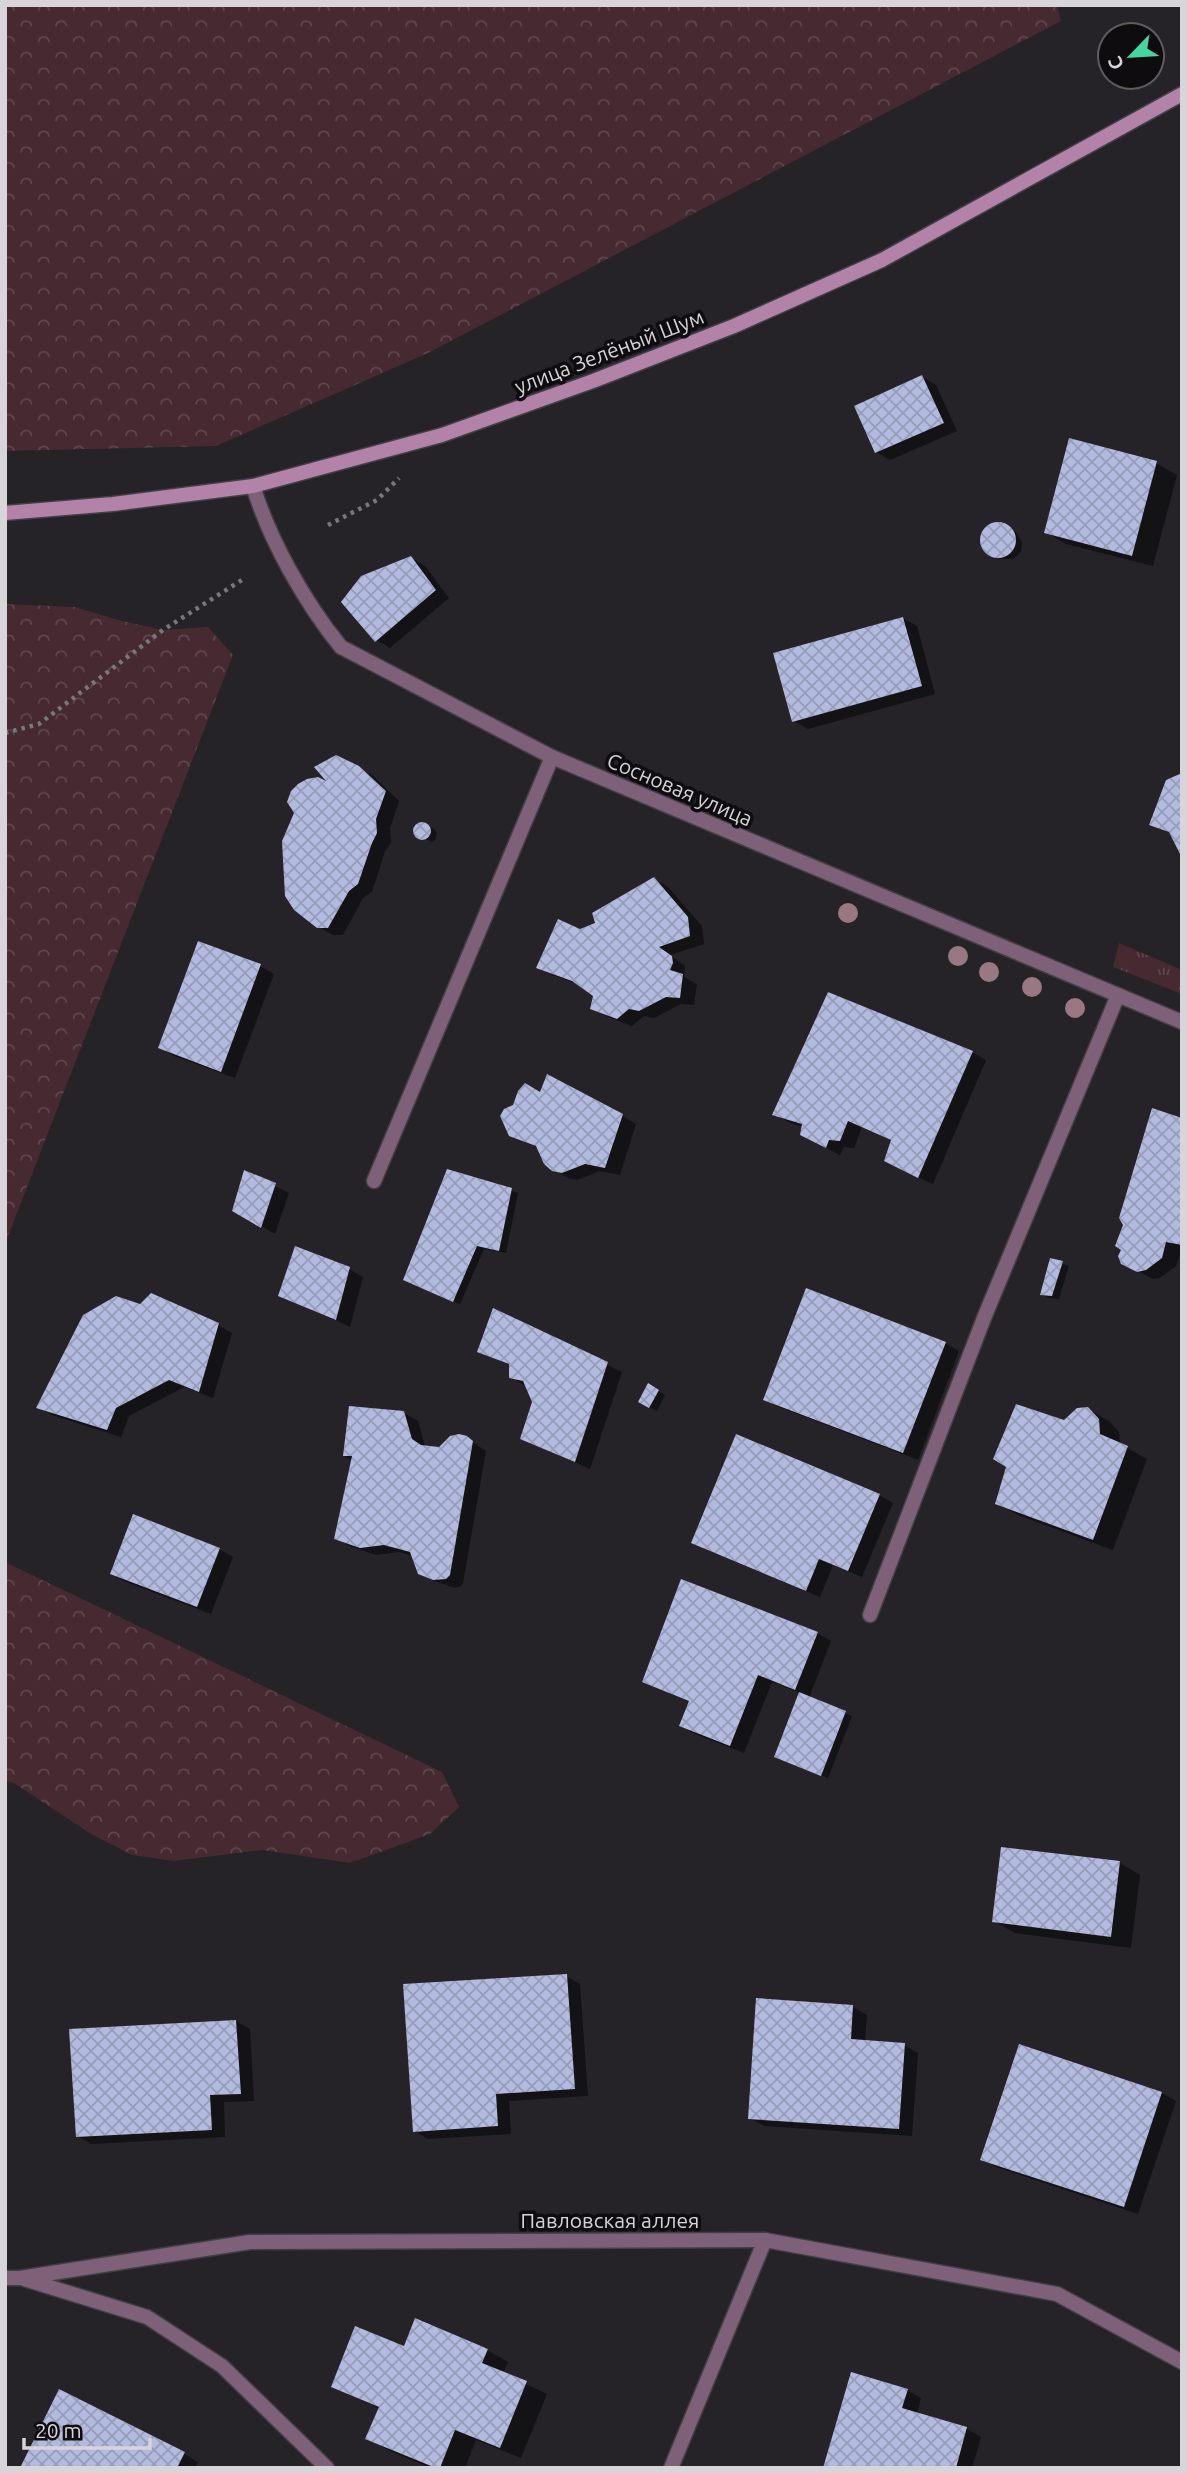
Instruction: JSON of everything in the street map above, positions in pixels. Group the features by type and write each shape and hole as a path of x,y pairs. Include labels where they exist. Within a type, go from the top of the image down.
{"main road":[{"name":"улица Зелёный Шум","path":"5,513 113,504 253,486 442,435 593,381 734,326 882,260 1182,94"}],"street":[{"name":"Сосновая улица","path":"253,486 274,540 324,626 341,647 552,757 1182,1022"},
{"path":"374,1181 552,757"},
{"path":"870,1615 979,1330 1118,995"},
{"path":"671,2468 765,2240"},
{"name":"Павловская аллея","path":"12,2278 250,2242 765,2240 1057,2294 1182,2361"},
{"path":"12,2278 147,2317 222,2366 327,2468"}],"path":[{"path":"328,525 377,500 405,472"},
{"path":"5,733 39,724 163,629 245,578"}],"green space":[{"path":"5,5 1057,5 1061,21 428,353 216,446 5,451"},
{"path":"5,604 75,607 163,630 208,627 233,655 5,1244"},
{"path":"1119,943 1182,970 1182,994 1113,967"},
{"path":"5,1562 442,1772 459,1807 430,1834 350,1863 263,1850 174,1861 132,1855 91,1834 14,1783 5,1781"}],"building":[{"path":"922,375 944,423 875,453 854,406"},
{"path":"1069,438 1157,461 1132,556 1044,533"},
{"path":"998,522 1010,528 1016,540 1010,552 998,558 986,552 980,540 986,528"},
{"path":"411,556 436,590 375,642 341,602 361,576"},
{"path":"903,617 922,686 792,722 773,653"},
{"path":"336,755 359,766 386,791 376,819 377,833 358,884 349,891 328,928 317,928 294,910 285,896 282,841 294,813 287,802 291,791 307,779 318,777 326,781 314,767"},
{"path":"1182,773 1182,858 1169,832 1149,825 1166,780"},
{"path":"422,822 428,825 431,831 428,837 422,840 416,837 413,831 416,825"},
{"path":"654,877 688,917 690,936 659,947 672,956 670,970 683,974 680,998 666,997 639,1011 629,1009 617,1019 590,1009 593,996 572,981 536,968 558,919 580,929 595,923 592,913"},
{"path":"198,941 261,964 221,1072 158,1048"},
{"path":"828,992 973,1051 918,1178 884,1161 891,1140 848,1121 840,1141 829,1140 826,1148 800,1135 802,1124 772,1115"},
{"path":"547,1074 623,1114 605,1168 585,1164 562,1173 552,1171 544,1164 536,1146 509,1136 500,1116 504,1109 513,1105 518,1091 525,1083 540,1092"},
{"path":"1152,1108 1182,1118 1182,1245 1166,1242 1162,1258 1146,1270 1137,1272 1121,1264 1118,1256 1121,1250 1115,1246 1123,1225 1119,1218"},
{"path":"447,1169 512,1188 499,1251 477,1246 453,1302 403,1280"},
{"path":"244,1170 276,1183 261,1228 232,1211"},
{"path":"295,1246 350,1267 336,1320 278,1296"},
{"path":"1050,1258 1063,1261 1052,1296 1040,1295"},
{"path":"806,1288 946,1342 903,1453 763,1400"},
{"path":"151,1293 219,1323 199,1392 169,1380 116,1408 107,1430 36,1408 83,1315 116,1296 140,1304"},
{"path":"493,1308 608,1362 575,1462 520,1439 532,1402 523,1381 509,1378 509,1364 477,1352"},
{"path":"648,1383 659,1390 649,1408 638,1402"},
{"path":"1016,1404 1064,1420 1077,1408 1088,1407 1099,1419 1100,1434 1128,1446 1093,1540 995,1504 1006,1467 993,1459"},
{"path":"349,1406 404,1411 412,1439 421,1445 439,1447 450,1436 459,1434 473,1441 450,1575 446,1579 433,1580 418,1574 410,1552 384,1545 360,1548 334,1539 352,1456 343,1456"},
{"path":"736,1434 880,1494 848,1571 819,1559 806,1591 691,1543"},
{"path":"133,1514 220,1548 197,1607 110,1574"},
{"path":"681,1579 818,1632 795,1690 758,1675 730,1746 679,1726 689,1701 642,1682"},
{"path":"799,1692 846,1711 821,1776 774,1757"},
{"path":"1001,1847 1120,1861 1111,1937 992,1922"},
{"path":"567,1974 575,2089 496,2094 498,2126 413,2132 403,1984"},
{"path":"756,1998 853,2005 851,2039 905,2043 899,2129 748,2119"},
{"path":"236,2020 241,2094 210,2095 212,2130 76,2137 69,2029"},
{"path":"1019,2044 1162,2092 1124,2207 980,2160"},
{"path":"415,2318 488,2349 482,2363 527,2381 500,2448 455,2430 440,2468 436,2468 365,2439 379,2407 331,2387 355,2326 404,2346"},
{"path":"851,2372 908,2389 902,2408 967,2427 956,2468 823,2468"},
{"path":"59,2389 185,2452 177,2468 20,2468"}]}
